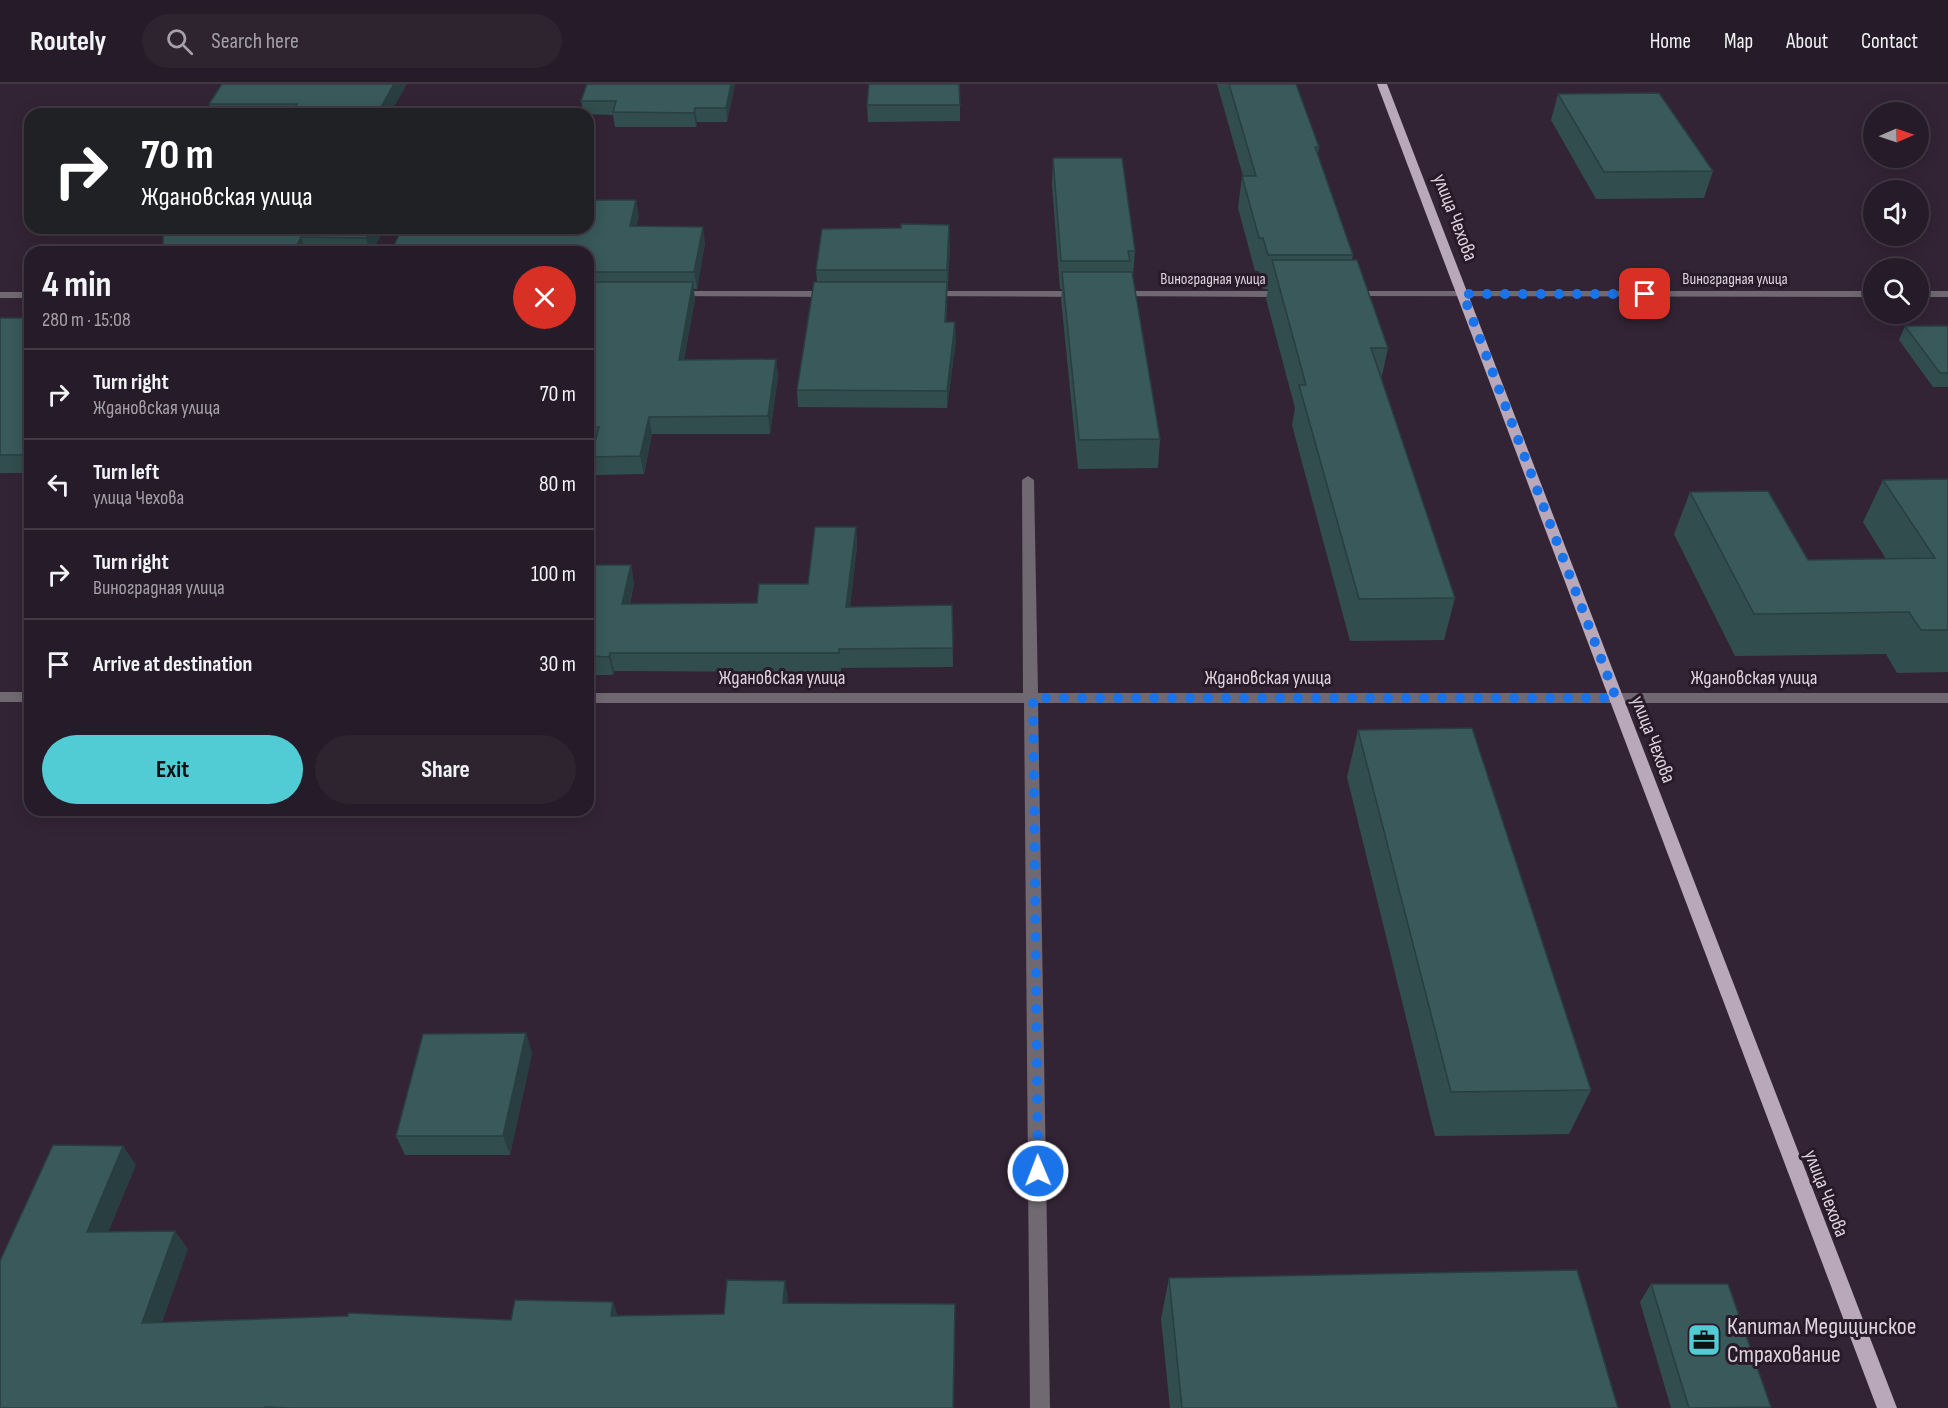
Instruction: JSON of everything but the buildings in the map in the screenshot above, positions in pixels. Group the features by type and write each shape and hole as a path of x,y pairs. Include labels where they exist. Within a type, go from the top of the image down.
{"main road":[{"name":"улица Чехова","path":"1383,84 1887,1408"}],"street":[{"path":"660,294 840,294"},
{"name":"Виноградная улица","path":"912,294 1295,294"},
{"name":"Виноградная улица","path":"1331,294 1863,294"},
{"path":"1929,294 1948,294"},
{"path":"0,295 24,295"},
{"path":"1028,480 1033,698 1040,1408"},
{"path":"0,697 24,697"},
{"name":"Ждановская улица","path":"594,698 1948,698"}],"place":[{"name":"Капитал Медицинское Страхование","path":"1704,1340"}],"route":[{"path":"1038,1171 1033,698 1616,698 1463,294 1645,294"}]}
